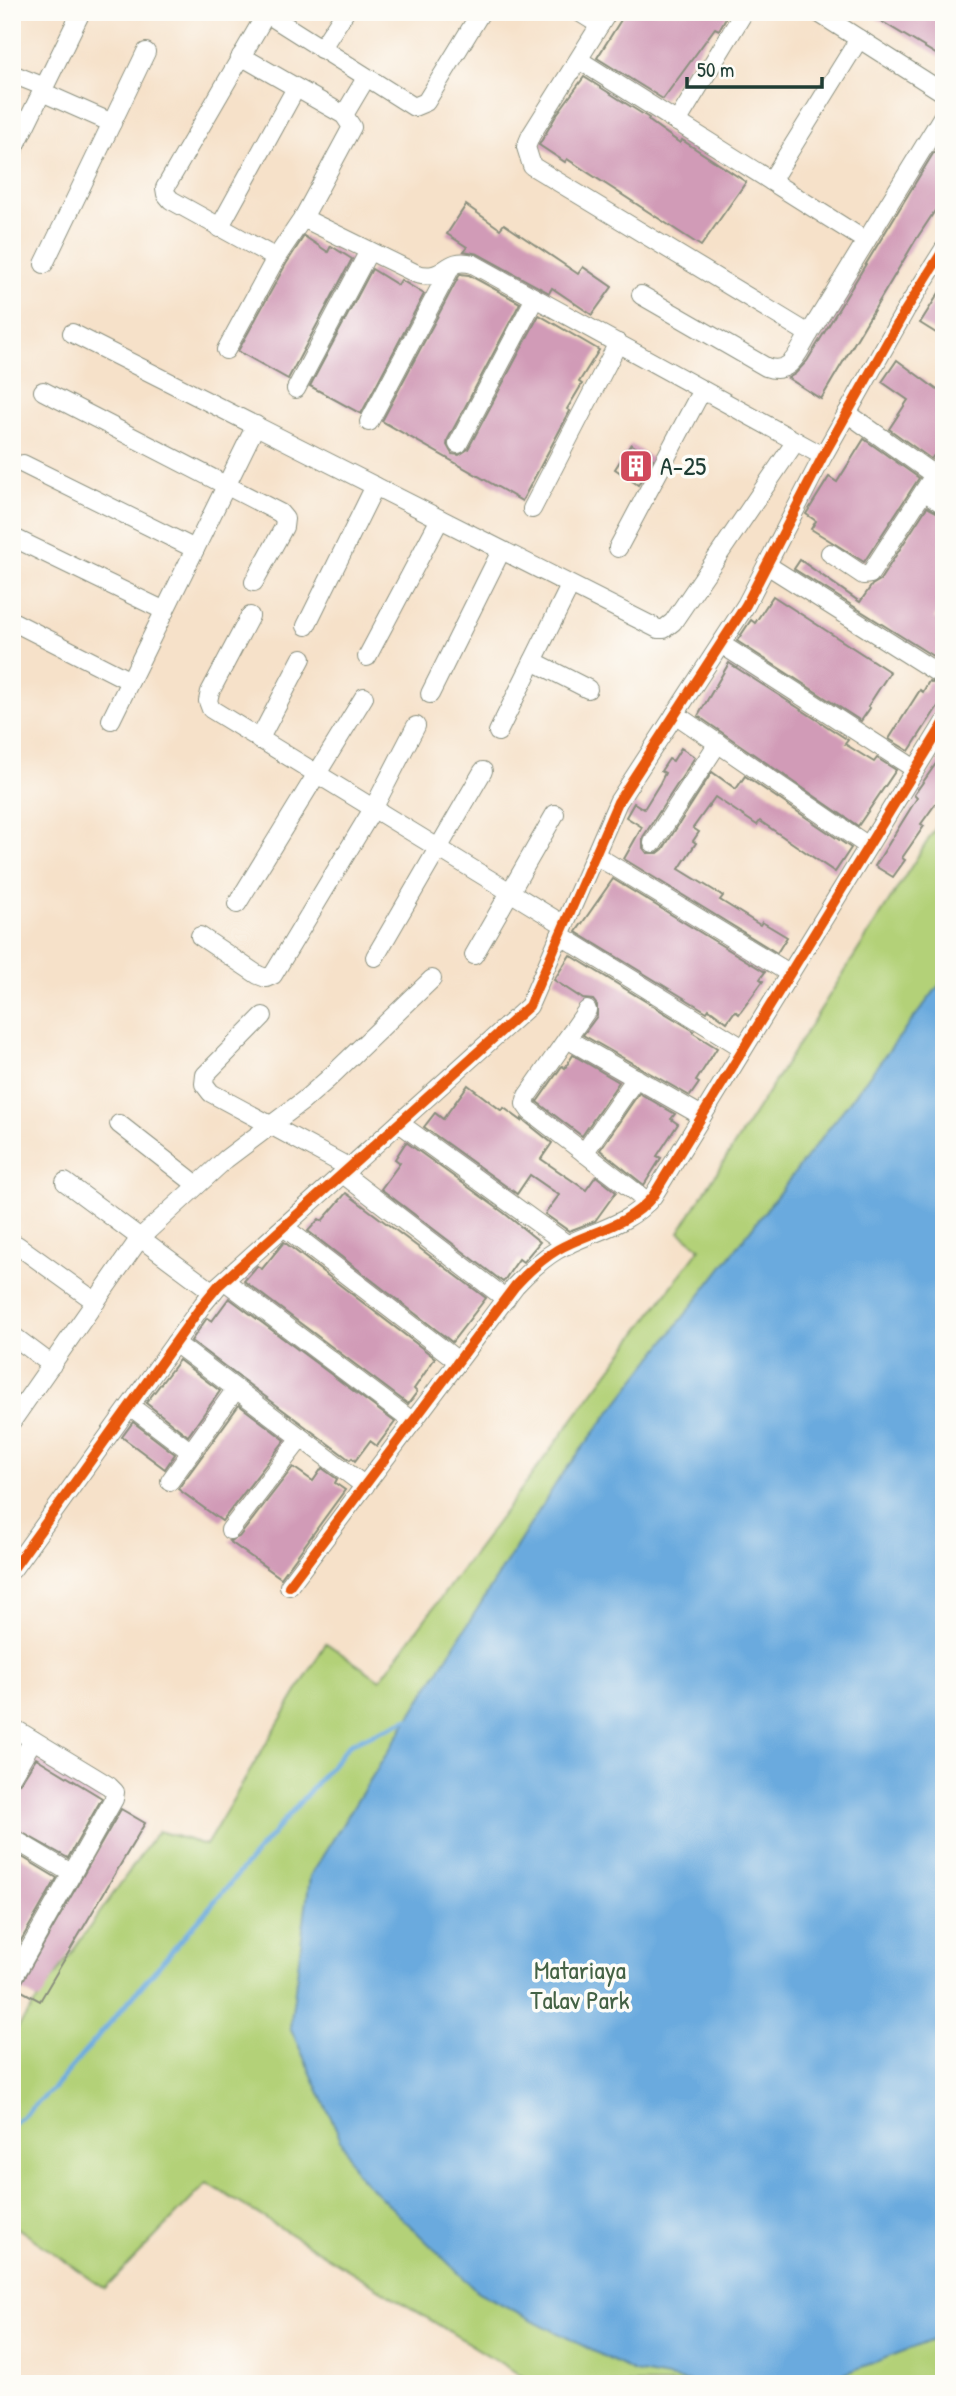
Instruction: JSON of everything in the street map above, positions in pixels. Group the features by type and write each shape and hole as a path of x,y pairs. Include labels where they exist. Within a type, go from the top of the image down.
{"street":[{"path":"12,153 81,12"},
{"path":"321,49 345,12"},
{"path":"276,258 219,228 171,200 166,194 166,188 265,13 408,105 420,105 430,96 481,12"},
{"path":"579,12 604,19 531,135 526,147 532,166 810,334"},
{"path":"677,122 744,12"},
{"path":"817,12 944,93"},
{"path":"771,181 859,39"},
{"path":"44,264 146,52"},
{"path":"226,350 276,258 303,218 351,132 351,124 344,115 242,56"},
{"path":"579,60 866,241"},
{"path":"12,74 112,123"},
{"path":"344,115 366,78"},
{"path":"219,228 296,88"},
{"path":"641,295 766,367 782,370 791,363 810,334 944,114"},
{"path":"303,218 417,274 429,277 462,261 473,264 823,456"},
{"path":"12,1570 219,1286 528,1006 618,802 746,605 823,456 944,249"},
{"path":"296,389 369,251"},
{"path":"369,422 452,264"},
{"path":"928,274 944,284"},
{"path":"458,444 535,298"},
{"path":"72,333 570,586 652,627 664,629 669,626 796,441"},
{"path":"532,509 618,343"},
{"path":"618,548 702,390"},
{"path":"43,391 272,509 285,519 284,527 254,582"},
{"path":"830,553 863,575 870,575 939,468 847,413"},
{"path":"111,720 256,425"},
{"path":"23,464 195,549"},
{"path":"306,626 375,486"},
{"path":"925,491 944,505"},
{"path":"367,657 440,519"},
{"path":"12,537 165,611"},
{"path":"430,694 501,551"},
{"path":"767,565 944,677"},
{"path":"498,732 570,586"},
{"path":"250,617 210,692 208,701 211,709 219,716 510,892 562,930 743,1048"},
{"path":"12,621 130,681"},
{"path":"721,643 915,769"},
{"path":"259,740 302,658"},
{"path":"533,661 588,689"},
{"path":"237,904 364,697"},
{"path":"675,714 868,846"},
{"path":"289,1587 524,1277 555,1251 630,1219 648,1202 944,723"},
{"path":"200,936 258,975 266,978 272,975 373,809 416,726"},
{"path":"653,843 718,743"},
{"path":"375,957 484,771"},
{"path":"474,955 555,814"},
{"path":"595,855 789,973"},
{"path":"12,1421 140,1238 226,1159 327,1080 432,979"},
{"path":"587,1010 527,1096 525,1104 530,1111 648,1202"},
{"path":"263,1016 205,1075 204,1084 211,1093 346,1171 506,1299"},
{"path":"567,1039 702,1116"},
{"path":"584,1153 636,1078"},
{"path":"399,1123 568,1245"},
{"path":"119,1124 197,1185"},
{"path":"65,1182 140,1238 219,1286 413,1422"},
{"path":"284,1227 458,1362"},
{"path":"17,1245 96,1302"},
{"path":"12,1335 52,1365"},
{"path":"175,1343 365,1486"},
{"path":"170,1480 236,1389"},
{"path":"130,1406 191,1452"},
{"path":"230,1531 301,1438"},
{"path":"12,1727 115,1792 114,1799 71,1873 19,1952 12,1980"},
{"path":"12,1776 33,1740"},
{"path":"12,1838 71,1873"}],"green space":[{"name":"Matariaya Talav Park","path":"944,815 944,2384 535,2384 207,2183 105,2289 12,2224 12,2036 158,1831 206,1845 326,1643 380,1680 700,1248 679,1232"}],"water":[{"name":"Matariaya Talav Park","path":"944,979 944,2328 936,2339 817,2384 701,2384 634,2372 478,2292 356,2173 290,2027 310,1876 560,1477"}],"building":[{"path":"626,12 729,12 719,30 715,28 663,99 597,58"},
{"path":"866,12 944,12 944,59"},
{"path":"584,77 649,118 648,120 680,143 682,140 746,182 701,246 567,159 565,162 539,145"},
{"path":"934,152 944,158 944,197 821,399 788,378 807,361"},
{"path":"466,205 500,229 504,224 578,274 583,267 612,287 592,315 552,288 549,293 478,254 464,251 467,247 447,234"},
{"path":"304,236 328,252 331,246 352,259 288,379 238,351"},
{"path":"372,269 398,285 401,280 424,294 361,414 310,386"},
{"path":"460,274 469,275 520,303 448,439 447,445 452,454 459,455 468,449 539,315 599,350 579,382 582,384 567,409 570,411 522,501 382,421"},
{"path":"944,285 944,338 920,323"},
{"path":"897,360 944,395 944,449 938,450 931,459 889,429 908,400 882,382"},
{"path":"864,439 919,478 864,562 811,529 816,521 806,514 829,477 837,482"},
{"name":"A-25","path":"631,444 653,459 638,485 615,469"},
{"path":"927,507 944,516 944,603 934,618 944,624 944,663 794,569 800,560 860,602 872,585 880,580"},
{"path":"773,596 890,672 861,721 737,641 751,620 755,623"},
{"path":"729,663 848,740 845,744 874,762 877,758 896,770 858,826 698,716"},
{"path":"929,681 944,688 944,697 909,751 889,739 920,690 923,692"},
{"path":"681,748 695,757 643,837 643,848 647,853 658,853 663,849 712,772 736,789 745,776 851,848 835,872 760,821 757,825 715,797 693,828 699,832 693,841 696,843 679,869 723,896 720,900 760,925 762,922 787,937 777,953 624,859 642,827 626,817 634,803 644,809 665,773 661,771 669,759 673,761"},
{"path":"944,752 944,792 921,824 924,826 902,858 905,860 893,877 875,866 917,798 914,795"},
{"path":"613,879 765,972 760,979 763,981 739,1014 735,1011 727,1022 709,1009 707,1012 576,932"},
{"path":"570,955 717,1048 696,1081 699,1083 690,1096 583,1035 597,1016 597,1005 593,1000 583,999 554,980"},
{"path":"573,1055 619,1082 582,1136 537,1102"},
{"path":"468,1085 502,1111 504,1108 522,1119 552,1143 541,1159 586,1190 596,1176 616,1192 595,1221 569,1231 545,1214 559,1195 530,1175 517,1194 424,1127 435,1113 443,1119"},
{"path":"639,1093 675,1114 671,1119 678,1124 657,1156 661,1158 644,1185 600,1150"},
{"path":"406,1142 540,1242 523,1262 519,1259 503,1282 381,1189 400,1163 395,1159"},
{"path":"346,1193 486,1298 452,1342 308,1231 319,1219 322,1221"},
{"path":"284,1242 435,1358 414,1389 417,1392 408,1404 244,1281 257,1266 262,1269"},
{"path":"229,1298 395,1422 377,1446 370,1441 355,1461 352,1458 350,1460 191,1341 207,1318 212,1321"},
{"path":"179,1360 220,1391 188,1436 146,1403"},
{"path":"239,1405 285,1440 222,1521 178,1489"},
{"path":"133,1422 175,1454 165,1469 122,1437"},
{"path":"293,1467 313,1481 322,1468 337,1479 335,1483 345,1490 281,1578 229,1541 239,1537"},
{"path":"36,1758 102,1798 68,1858 12,1827 12,1787 21,1782"},
{"path":"121,1809 145,1823 40,2001 18,1989"},
{"path":"12,1851 57,1878 12,1956"}],"waterway":[{"path":"12,2126 53,2089 350,1744 408,1719"}],"cycle path":[{"path":"12,1570 218,1286 529,1006 618,802 746,605 823,456 905,311 944,249"},
{"path":"289,1586 515,1286 551,1254 620,1222 653,1196 944,723"}],"place":[{"name":"A-25","path":"636,466"}]}
